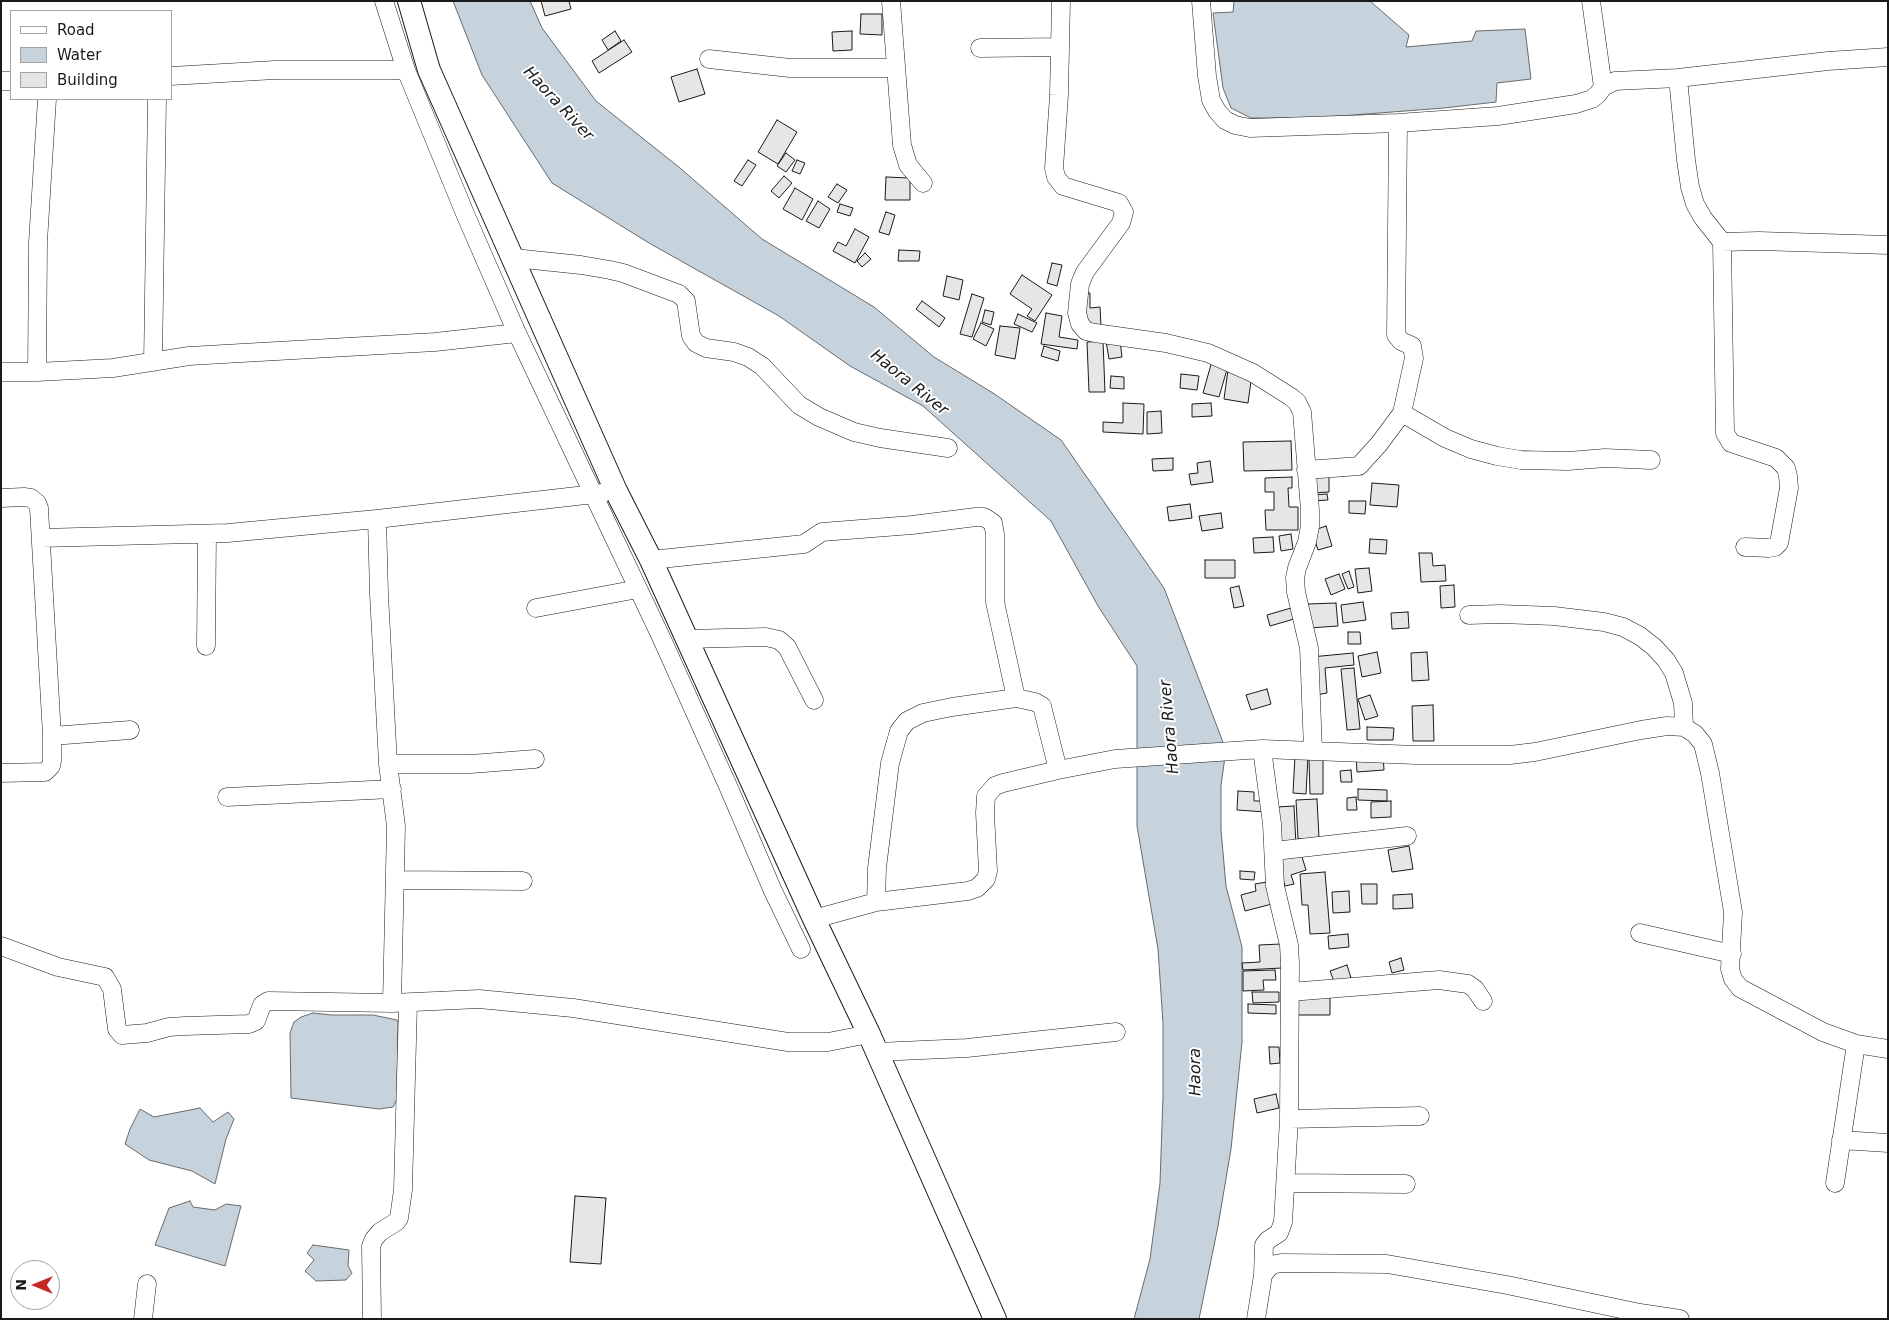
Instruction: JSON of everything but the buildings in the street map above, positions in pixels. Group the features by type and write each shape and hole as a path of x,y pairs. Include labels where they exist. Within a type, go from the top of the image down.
{"main road":[{"path":"409,1 429,70 514,258 616,492 651,560 814,919 873,1043 995,1319"}],"street":[{"path":"384,1 389,22 406,70 517,333 669,654 773,891 801,949"},
{"path":"890,1 904,157 923,183"},
{"path":"1061,1 1059,95 1054,168 1056,176 1063,186 1119,203 1124,212 1121,223 1085,272 1080,284 1077,313 1080,324 1086,331 1166,343 1208,353 1254,373 1291,397 1297,402 1302,412 1310,526 1307,542 1295,578 1296,592 1309,648 1312,750"},
{"path":"1201,1 1207,76 1211,100 1225,120 1235,125 1250,128 1398,123 1498,116 1576,104 1592,99 1603,87 1615,81 1678,78 1888,57"},
{"path":"1591,1 1603,87"},
{"path":"980,48 1060,46"},
{"path":"709,59 790,68 896,68"},
{"path":"172,76 275,70 406,70"},
{"path":"1678,78 1690,187 1702,218 1712,227 1722,242 1725,434 1731,443 1776,458 1786,468 1788,476 1789,488 1779,543 1776,547 1769,548 1745,546"},
{"path":"37,372 38,242 47,100"},
{"path":"153,362 157,100"},
{"path":"1306,470 1359,466 1379,444 1402,413 1414,358 1412,346 1397,339 1395,327 1398,123"},
{"path":"1722,242 1759,241 1888,245"},
{"path":"514,258 610,270 679,294 686,301 691,336 696,343 706,348 734,352 748,357 762,366 799,405 818,417 854,432 880,438 948,448"},
{"path":"1,372 113,368 189,356 435,342 517,333"},
{"path":"1402,413 1445,438 1471,449 1497,456 1530,460 1568,461 1605,458 1652,460"},
{"path":"41,538 207,534 378,519 616,492"},
{"path":"1,498 24,497 35,500 39,508 52,736 52,761 45,772 1,773"},
{"path":"651,560 804,544 822,532 912,525 976,517 989,519 996,534 995,602 1016,698"},
{"path":"372,1319 371,1246 380,1232 396,1222 401,1210 402,1196 400,1003 395,880 396,826 388,764 378,519"},
{"path":"206,646 207,534"},
{"path":"536,608 638,589"},
{"path":"1469,615 1554,616 1604,622 1623,627 1640,636 1654,647 1666,660 1674,673 1683,703 1684,727"},
{"path":"687,639 766,637 779,640 787,647 814,700"},
{"path":"876,902 877,868 890,763 899,731 907,721 923,713 952,707 1016,698 1035,702 1042,706 1058,770"},
{"path":"814,919 876,902 968,891 982,884 986,879 988,871 986,796 995,786 1003,783 1058,770 1115,759 1262,749 1510,755 1535,752 1668,726 1684,727 1695,734 1702,744 1710,773 1733,912 1733,980 1740,988 1823,1032 1856,1044 1888,1049"},
{"path":"52,736 130,730"},
{"path":"1256,1319 1264,1246 1278,1232 1283,1222 1289,1119 1289,945 1275,886 1274,852 1262,749"},
{"path":"388,764 471,764 535,759"},
{"path":"227,797 392,789"},
{"path":"1274,852 1407,836"},
{"path":"395,880 523,881"},
{"path":"1640,933 1732,954"},
{"path":"1,946 58,967 105,976 112,989 117,1029 122,1034 129,1035 185,1026 249,1024 256,1021 262,1005 268,1000 400,1003 479,998 573,1008 788,1042 873,1043 967,1048 1116,1032"},
{"path":"1290,992 1440,980 1468,984 1475,989 1482,1001"},
{"path":"1835,1183 1856,1044"},
{"path":"1289,1119 1420,1116"},
{"path":"1841,1140 1888,1143"},
{"path":"1286,1183 1406,1184"},
{"path":"1262,1275 1270,1265 1281,1263 1387,1264 1680,1319"},
{"path":"142,1319 146,1284"}],"water":[{"path":"453,1 530,1 542,28 596,101 680,168 762,239 874,307 934,357 993,393 1061,440 1164,588 1226,750 1221,785 1221,830 1226,886 1242,947 1242,1042 1231,1149 1199,1319 1134,1319 1150,1259 1160,1183 1163,1096 1163,1023 1158,949 1137,826 1137,666 1098,606 1051,521 923,406 850,366 779,316 649,243 552,183 482,75"},
{"path":"1234,1 1370,1 1409,35 1406,47 1472,41 1476,31 1525,29 1531,79 1497,83 1496,102 1314,118 1251,118 1231,108 1223,88 1213,13 1233,12"},
{"path":"313,1013 373,1015 397,1020 397,1099 393,1107 379,1109 291,1098 290,1033 294,1022 301,1017"},
{"path":"200,1108 213,1122 228,1112 234,1119 226,1139 215,1184 192,1171 149,1160 125,1144 140,1109 154,1117"},
{"path":"190,1201 193,1207 215,1210 226,1204 241,1206 225,1266 155,1245 169,1208"},
{"path":"313,1245 349,1250 348,1266 352,1273 346,1280 316,1281 305,1271 314,1260 307,1253"}],"water label":[{"name":"Haora River","path":"558,104"},
{"name":"Haora River","path":"909,383"},
{"name":"Haora River","path":"1170,727"},
{"name":"Haora","path":"1196,1072"}]}
